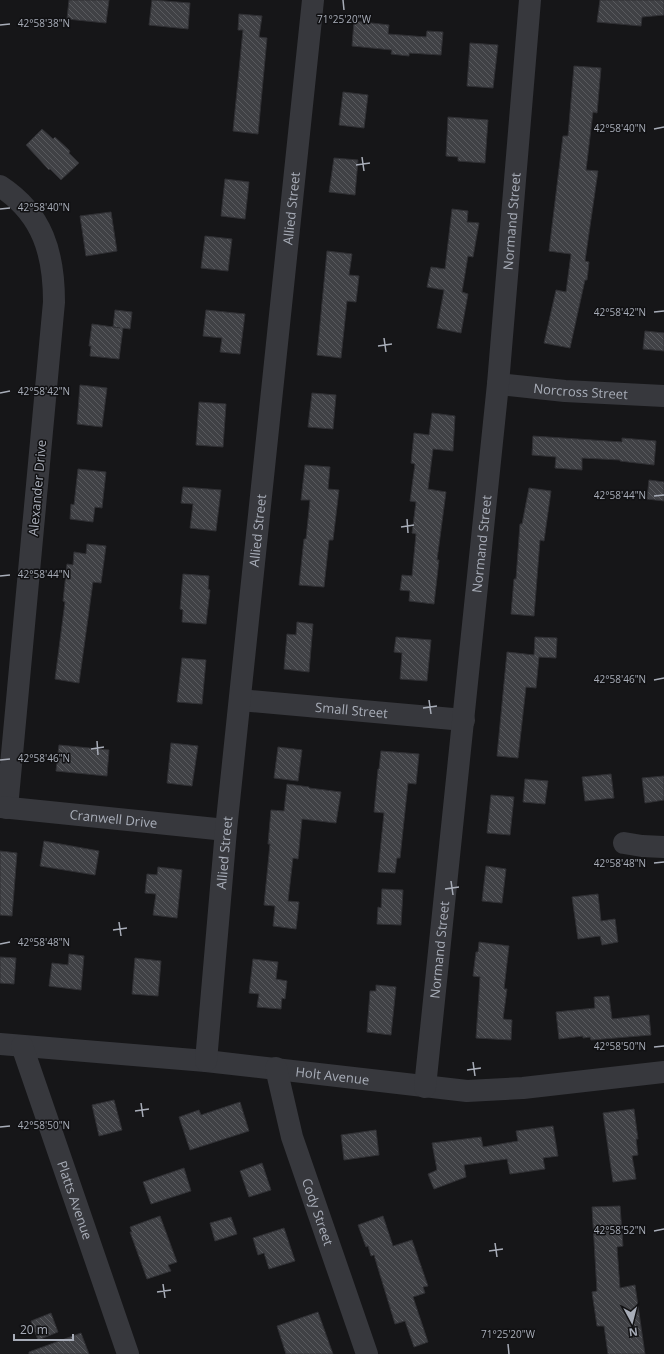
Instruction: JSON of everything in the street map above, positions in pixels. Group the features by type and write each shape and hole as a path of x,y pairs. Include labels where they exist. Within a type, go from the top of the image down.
{"street":[{"name":"Allied Street","path":"206,1061 226,830 312,0"},
{"name":"Normand Street","path":"425,1087 498,384 530,0"},
{"name":"Alexander Drive","path":"0,186 13,195 30,213 43,235 50,257 54,279 54,310 4,807"},
{"name":"Norcross Street","path":"498,384 565,391 664,396"},
{"name":"Small Street","path":"240,700 464,720"},
{"name":"Cranwell Drive","path":"4,807 226,830"},
{"path":"624,843 664,847"},
{"name":"Holt Avenue","path":"0,1044 276,1068 466,1091 523,1088 664,1072"},
{"name":"Platts Avenue","path":"22,1046 128,1354"},
{"name":"Cody Street","path":"276,1068 292,1137 367,1354"}],"building":[{"path":"69,0 109,0 106,23 67,19"},
{"path":"152,0 190,3 188,29 149,25"},
{"path":"600,0 664,0 664,15 642,17 641,26 597,22"},
{"path":"239,14 262,16 259,37 267,38 258,134 233,131 243,30 238,30"},
{"path":"354,21 389,25 388,34 426,37 427,31 443,32 441,55 409,53 409,56 391,54 392,50 352,46"},
{"path":"470,43 498,45 493,88 467,86"},
{"path":"574,66 601,68 597,113 593,112 586,170 598,171 585,261 589,262 587,280 585,280 570,348 544,343 556,290 566,292 571,254 549,251 563,136 568,136"},
{"path":"343,92 368,95 364,128 339,125"},
{"path":"448,117 488,120 485,163 458,161 458,157 446,156"},
{"path":"42,129 53,139 55,137 70,151 69,153 79,163 61,180 50,169 49,170 26,145"},
{"path":"334,158 358,160 355,195 329,192"},
{"path":"225,179 249,182 245,219 221,216"},
{"path":"452,209 468,211 467,222 479,223 473,257 468,256 462,292 468,294 461,333 437,328 444,290 427,287 431,267 445,269"},
{"path":"111,212 117,251 86,256 80,216"},
{"path":"205,236 232,239 228,271 201,268"},
{"path":"327,251 352,254 349,275 359,276 356,302 347,301 341,358 317,355"},
{"path":"115,310 132,312 130,329 123,328 119,359 90,356 91,346 89,346 92,324 113,327"},
{"path":"206,310 245,314 240,354 220,352 222,338 203,336"},
{"path":"645,331 664,333 664,351 643,349"},
{"path":"80,385 107,388 102,427 77,424"},
{"path":"312,393 336,395 333,429 308,427"},
{"path":"199,402 226,404 223,447 196,445"},
{"path":"432,413 455,416 453,451 433,449 428,489 446,492 437,560 439,560 434,604 409,601 410,591 400,590 402,575 412,576 416,534 412,533 416,502 410,501 415,464 411,463 414,433 429,435"},
{"path":"533,436 622,442 622,438 656,441 654,465 620,460 582,458 582,470 555,468 556,457 532,455"},
{"path":"305,465 330,467 328,489 339,490 333,540 329,540 324,587 299,585 310,500 301,500"},
{"path":"78,469 106,472 102,508 95,507 93,522 70,519 71,504 74,505"},
{"path":"649,480 664,482 664,501 647,499"},
{"path":"183,487 221,490 216,531 190,528 193,504 181,503"},
{"path":"529,488 551,491 544,541 540,540 534,616 511,614 514,579 516,579 520,524 522,524"},
{"path":"87,544 106,546 101,583 93,582 79,683 55,679 65,602 63,601 67,564 73,565 74,552 86,554"},
{"path":"183,574 209,576 208,589 210,590 206,624 182,622 183,610 180,609"},
{"path":"297,622 313,624 309,672 284,669 287,634 296,635"},
{"path":"396,637 431,640 427,681 400,679 402,653 394,652"},
{"path":"535,637 557,638 556,658 539,657 536,688 526,687 518,758 497,756 507,652 534,655"},
{"path":"182,658 206,660 202,704 177,702"},
{"path":"171,743 198,746 192,786 167,783"},
{"path":"59,745 109,750 107,776 56,771"},
{"path":"278,747 302,750 298,781 274,778"},
{"path":"381,751 419,754 416,784 408,783 400,858 397,858 395,873 378,872 384,813 374,812"},
{"path":"611,774 614,798 585,801 582,777"},
{"path":"664,776 664,800 645,803 642,778"},
{"path":"525,779 548,781 545,804 523,802"},
{"path":"287,784 341,792 336,823 302,819 298,859 293,858 288,901 299,902 296,929 273,926 275,906 264,905 270,844 268,844 271,810 284,811"},
{"path":"491,795 514,797 510,835 487,833"},
{"path":"44,841 99,851 95,875 40,866"},
{"path":"0,851 17,853 12,916 0,915"},
{"path":"486,866 506,869 502,903 482,901"},
{"path":"158,867 182,870 177,918 153,915 156,894 145,893 147,874 157,875"},
{"path":"382,889 403,890 401,925 377,924 378,907 381,908"},
{"path":"598,894 601,921 615,919 618,942 602,945 600,936 578,939 572,897"},
{"path":"479,942 509,946 504,989 507,989 503,1019 512,1020 511,1040 476,1038 480,977 473,976 476,952 478,952"},
{"path":"69,954 84,956 81,990 49,986 52,963 68,965"},
{"path":"0,957 16,958 14,984 0,983"},
{"path":"135,958 161,961 158,996 132,994"},
{"path":"253,959 278,962 276,979 287,981 285,999 282,998 281,1009 257,1007 259,994 249,993"},
{"path":"376,985 396,987 391,1035 367,1032 370,991 376,991"},
{"path":"609,996 612,1019 649,1015 651,1035 591,1040 590,1037 583,1038 583,1036 559,1039 556,1012 595,1008 594,997"},
{"path":"114,1100 122,1130 99,1136 92,1105"},
{"path":"240,1102 249,1131 190,1150 179,1117 199,1110 201,1115"},
{"path":"634,1109 638,1139 636,1139 638,1155 632,1156 636,1179 613,1182 603,1113"},
{"path":"553,1126 558,1156 543,1158 545,1169 510,1174 507,1159 464,1165 466,1177 434,1189 428,1174 437,1170 432,1143 481,1137 483,1147 518,1141 516,1131"},
{"path":"376,1130 379,1155 344,1160 341,1135"},
{"path":"262,1163 271,1190 249,1197 240,1171"},
{"path":"184,1168 191,1191 151,1204 143,1182"},
{"path":"620,1206 623,1246 617,1247 620,1288 635,1285 645,1354 608,1354 604,1326 597,1326 592,1292 597,1291 592,1207"},
{"path":"160,1216 177,1262 168,1265 171,1271 147,1279 130,1232 132,1232 130,1227"},
{"path":"383,1216 393,1246 412,1240 428,1286 423,1287 425,1293 413,1297 428,1342 414,1347 405,1321 395,1324 374,1255 371,1256 368,1246 366,1247 358,1225"},
{"path":"231,1217 237,1234 215,1241 210,1223"},
{"path":"284,1228 295,1261 269,1269 264,1253 258,1255 253,1238"},
{"path":"318,1312 333,1354 286,1354 277,1326"},
{"path":"51,1313 58,1332 38,1340 31,1321"},
{"path":"81,1333 89,1354 29,1354 29,1352"}]}
